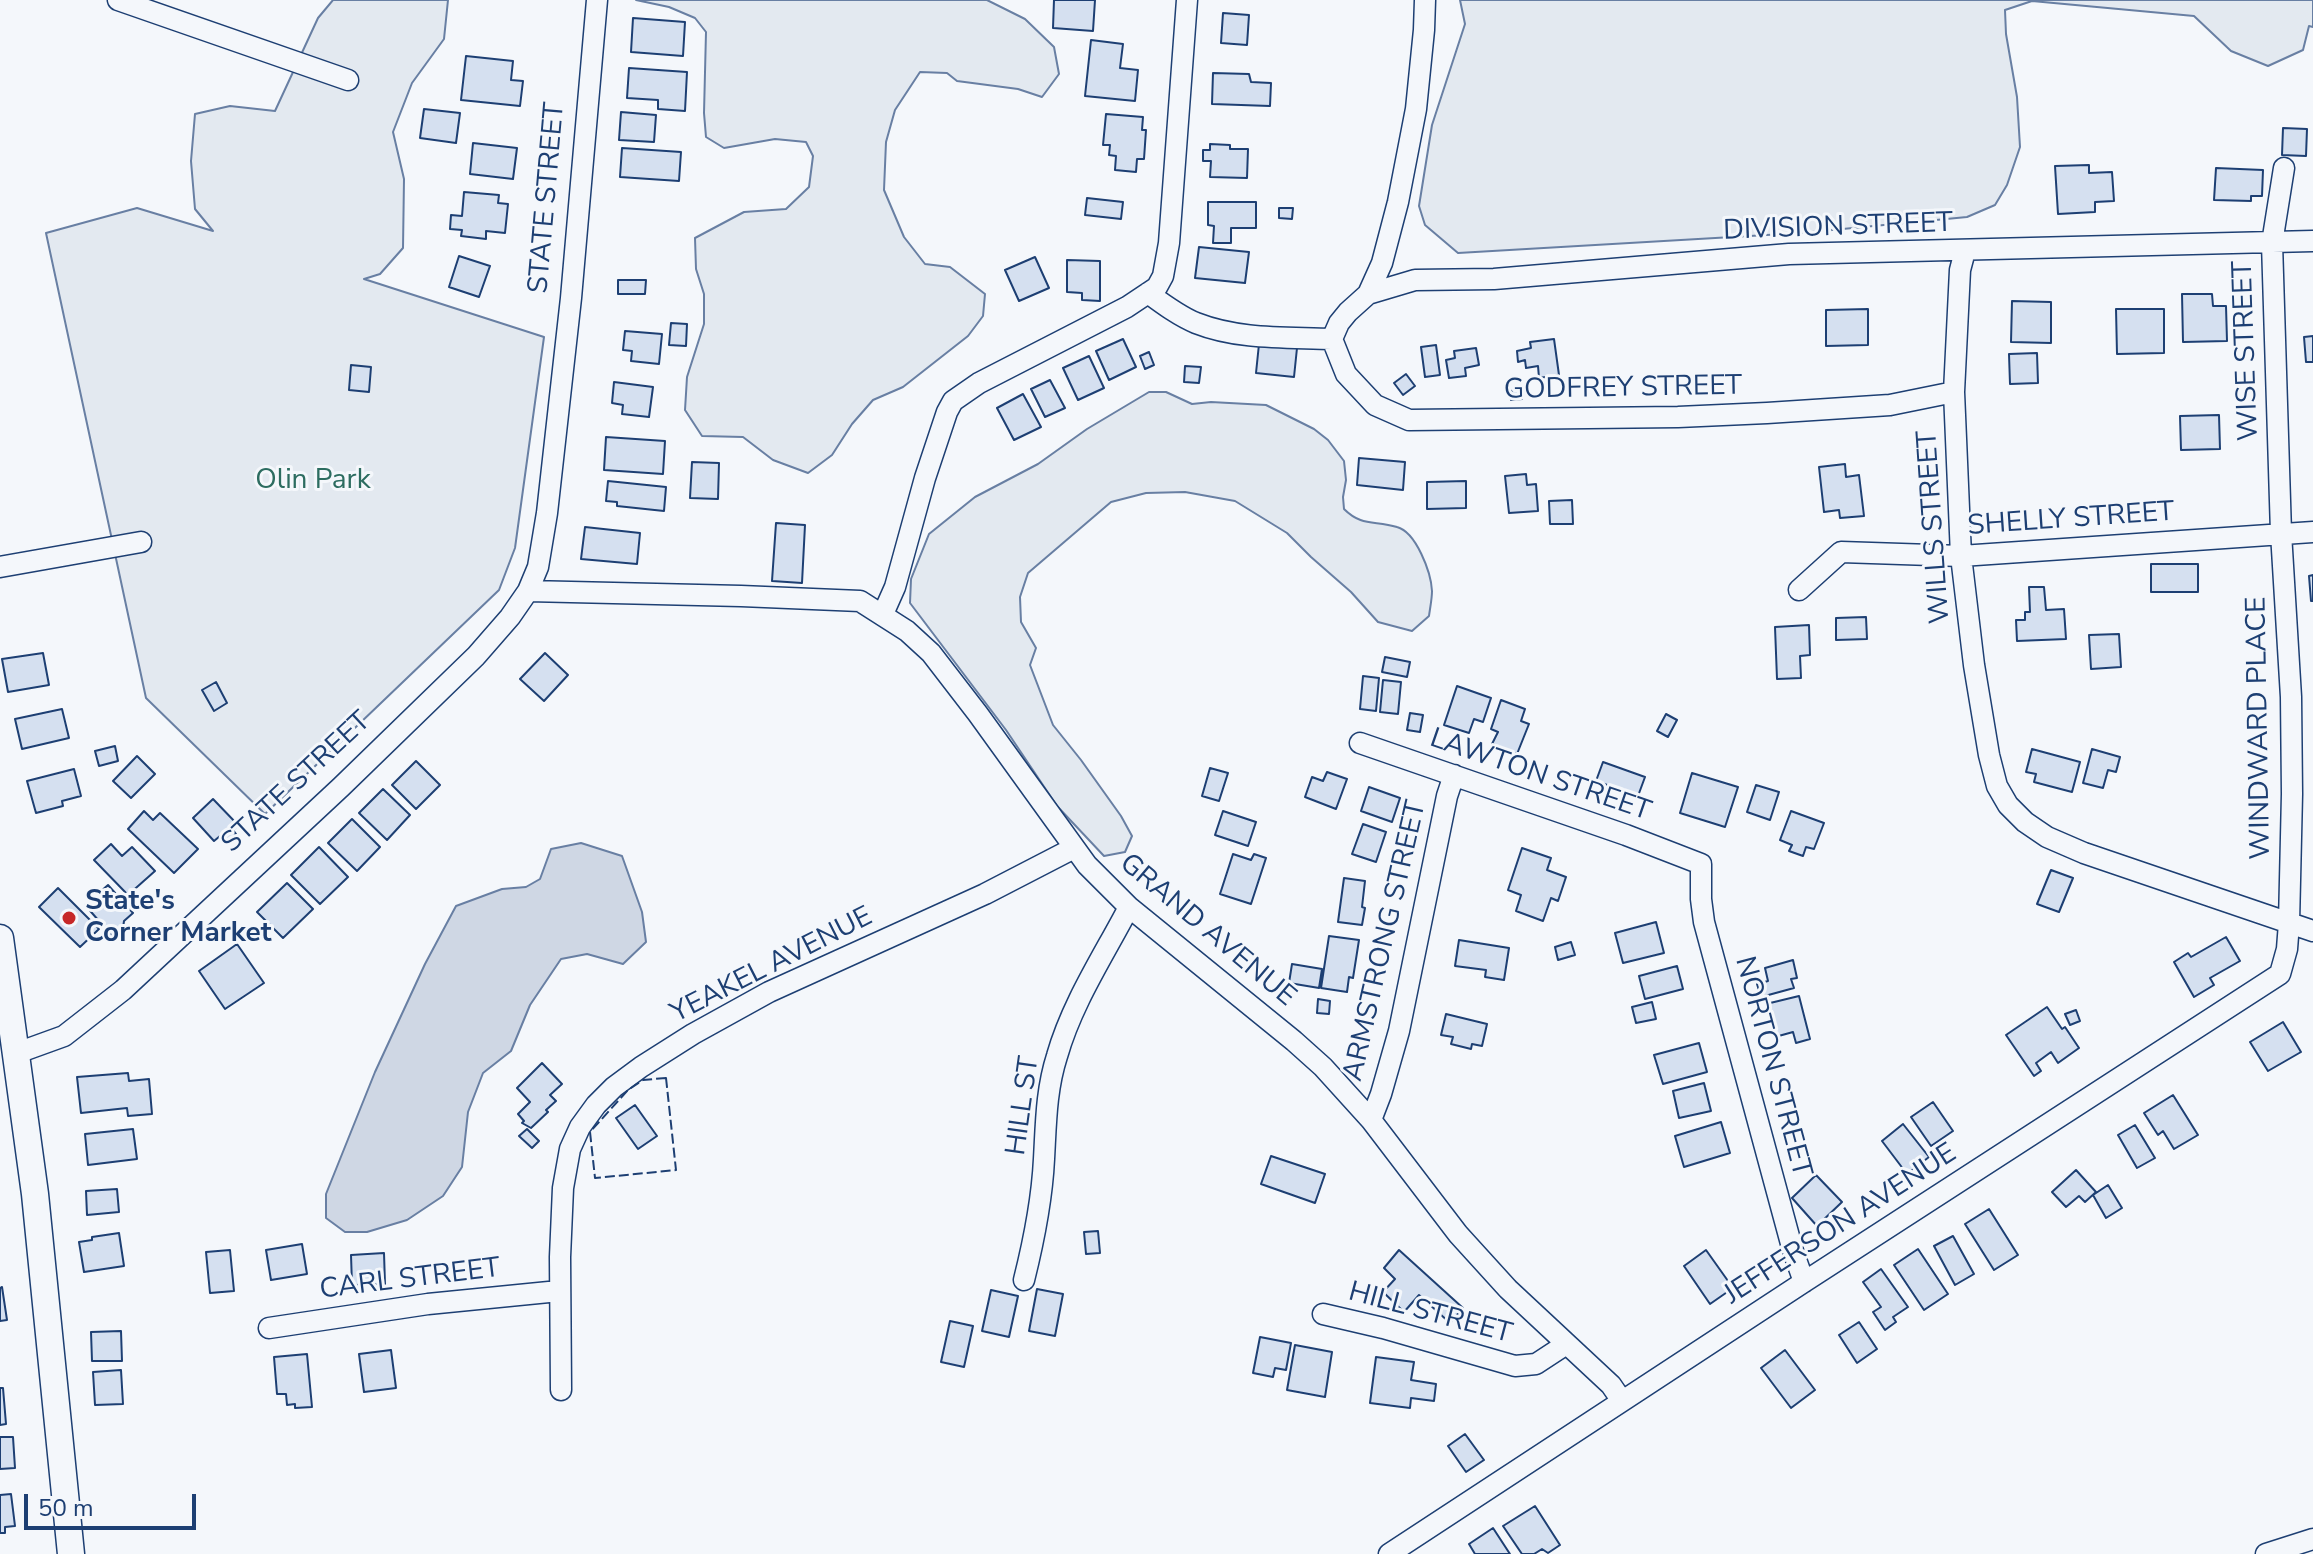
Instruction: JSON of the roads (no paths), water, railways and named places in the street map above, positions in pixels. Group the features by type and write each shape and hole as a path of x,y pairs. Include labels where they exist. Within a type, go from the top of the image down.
{"street":[{"path":"118,0 142,4 348,80"},
{"name":"STATE STREET","path":"17,1053 64,1036 132,982 476,656 528,591 538,567 549,497 571,298 597,0"},
{"path":"883,614 895,587 925,478 953,401 979,383 1127,307 1157,287 1163,276 1169,243 1187,0"},
{"path":"1148,293 1193,322 1216,330 1241,335 1332,339 1339,323 1368,294 1382,263 1398,202 1417,95 1425,0"},
{"name":"WISE STREET","path":"2281,533 2272,243 2284,168"},
{"name":"DIVISION STREET","path":"1368,294 1415,280 1494,279 1789,254 2313,241"},
{"name":"WILLS STREET","path":"1965,251 1960,270 1954,392 1961,556 1974,665 1989,755 2001,796 2025,822 2047,837 2084,853 2289,923"},
{"name":"GODFREY STREET","path":"1332,339 1346,374 1355,384 1375,405 1409,420 1767,413 1890,405 1954,392"},
{"name":"SHELLY STREET","path":"1799,590 1841,552 1961,556 2313,532"},
{"name":"WINDWARD PLACE","path":"2281,533 2291,697 2289,923"},
{"path":"0,567 141,542"},
{"name":"GRAND AVENUE","path":"528,591 860,601 907,631 931,653 1074,848 1106,885 1323,1067 1371,1120 1458,1234 1508,1289 1611,1385 1622,1401"},
{"name":"LAWTON STREET","path":"1360,743 1701,864"},
{"name":"ARMSTRONG STREET","path":"1371,1120 1399,1031 1447,796 1454,775"},
{"name":"YEAKEL AVENUE","path":"561,1390 559,1291 563,1188 570,1149 580,1127 596,1105 614,1087 693,1034 769,992 985,894 1074,848"},
{"name":"NORTON STREET","path":"1701,864 1701,899 1715,964 1804,1282"},
{"name":"HILL ST","path":"1024,1280 1038,1223 1046,1109 1056,1057 1074,1012 1129,907"},
{"path":"2289,923 2313,931"},
{"name":"JEFFERSON AVENUE","path":"1389,1554 2275,979 2284,967 2289,923"},
{"path":"0,938 35,1194 71,1554"},
{"name":"CARL STREET","path":"269,1328 428,1304 559,1291"},
{"name":"HILL STREET","path":"1323,1314 1515,1366 1536,1364 1565,1345"},
{"path":"2266,1554 2313,1539"}],"place":[{"name":"State's Corner Market","path":"69,918"}],"park label":[{"name":"Olin Park","path":"313,481"}]}
